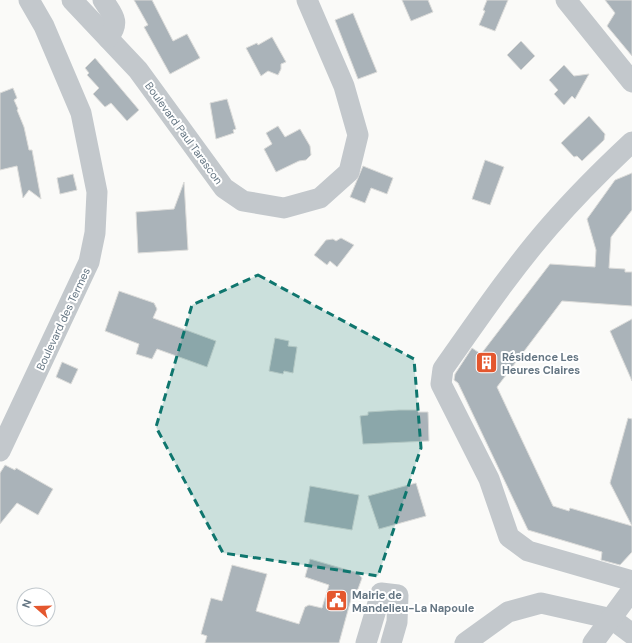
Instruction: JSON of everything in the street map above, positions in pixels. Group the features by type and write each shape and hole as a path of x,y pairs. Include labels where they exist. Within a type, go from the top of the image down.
{"street":[{"name":"Boulevard des Termes","path":"0,451 90,262 95,233 97,192 81,113 44,26 29,0"},
{"name":"Boulevard Paul Tarascon","path":"72,0 138,70 224,188 243,200 284,208 320,198 349,172 358,135 344,86 307,0"},
{"path":"103,0 116,18 115,30 108,38"},
{"path":"566,0 632,82"},
{"path":"632,142 588,183 549,227 505,281 443,369 441,384 489,479 509,537 528,551 632,582"},
{"path":"593,643 632,590"},
{"path":"366,643 381,593 398,595 397,622 391,643"},
{"path":"465,643 508,612 541,603 612,619 632,634"}],"highlighted area":[{"path":"258,275 414,359 421,448 378,576 223,553 156,427 192,305"}],"building":[{"path":"134,0 152,0 173,41 187,34 200,58 170,74 144,27 148,25"},
{"path":"402,0 428,0 433,12 411,21"},
{"path":"487,0 508,0 495,31 479,25 485,11 483,10"},
{"path":"605,0 632,0 632,56 607,26 615,13"},
{"path":"353,13 377,72 358,79 335,20"},
{"path":"272,37 286,62 281,64 281,69 278,75 268,71 261,76 246,48 257,43 258,45"},
{"path":"521,41 535,56 521,70 507,55"},
{"path":"95,58 139,110 127,121 111,103 105,107 93,94 99,88 87,75 89,73 85,68"},
{"path":"564,65 574,76 589,74 575,99 572,96 564,105 554,94 558,90 549,80"},
{"path":"13,88 17,98 14,100 24,127 29,150 32,150 41,199 29,190 23,198 17,166 0,170 0,93"},
{"path":"227,99 236,129 233,130 234,133 216,139 210,103"},
{"path":"589,116 605,134 604,140 582,161 577,156 574,157 561,143"},
{"path":"278,126 285,137 300,129 310,146 311,155 306,160 299,161 276,172 264,149 272,144 266,133"},
{"path":"485,160 504,167 490,205 472,199"},
{"path":"363,166 393,178 387,194 371,188 365,203 350,197"},
{"name":"Résidence Les Heures Claires","path":"632,173 632,210 611,237 609,268 625,269 625,272 632,272 632,306 562,301 497,387 553,506 569,511 570,508 632,526 632,552 620,565 601,560 602,552 528,530 458,383 454,380 455,374 472,348 481,354 550,264 595,267 596,250 587,219 615,180"},
{"path":"73,174 77,190 60,194 57,178"},
{"path":"184,182 188,250 138,253 136,212 174,209"},
{"path":"341,238 354,245 337,267 330,261 327,265 314,255 326,240 333,239 336,241"},
{"path":"119,291 154,303 157,309 153,318 216,341 207,367 157,349 152,359 136,354 139,344 105,331"},
{"path":"632,319 632,381 610,331"},
{"path":"275,338 289,341 288,346 297,347 293,373 284,371 283,374 269,371"},
{"path":"62,362 78,369 71,384 56,377"},
{"path":"418,410 418,412 428,412 429,441 363,444 360,416 368,415 368,412"},
{"path":"628,418 632,419 632,526 610,483"},
{"path":"5,465 15,470 16,468 53,489 38,515 17,503 0,524 0,473"},
{"path":"416,483 426,516 379,529 368,496"},
{"path":"310,486 359,495 352,530 304,522"},
{"name":"Mairie de Mandelieu-La Napoule","path":"310,559 358,573 362,578 358,589 353,592 339,643 205,643 207,636 201,634 211,598 222,601 232,565 267,574 256,611 299,624 305,607 309,605 322,608 329,585 305,577"}],"place":[{"name":"Résidence Les Heures Claires","path":"486,363"},
{"name":"Mairie de Mandelieu-La Napoule","path":"337,601"}]}
